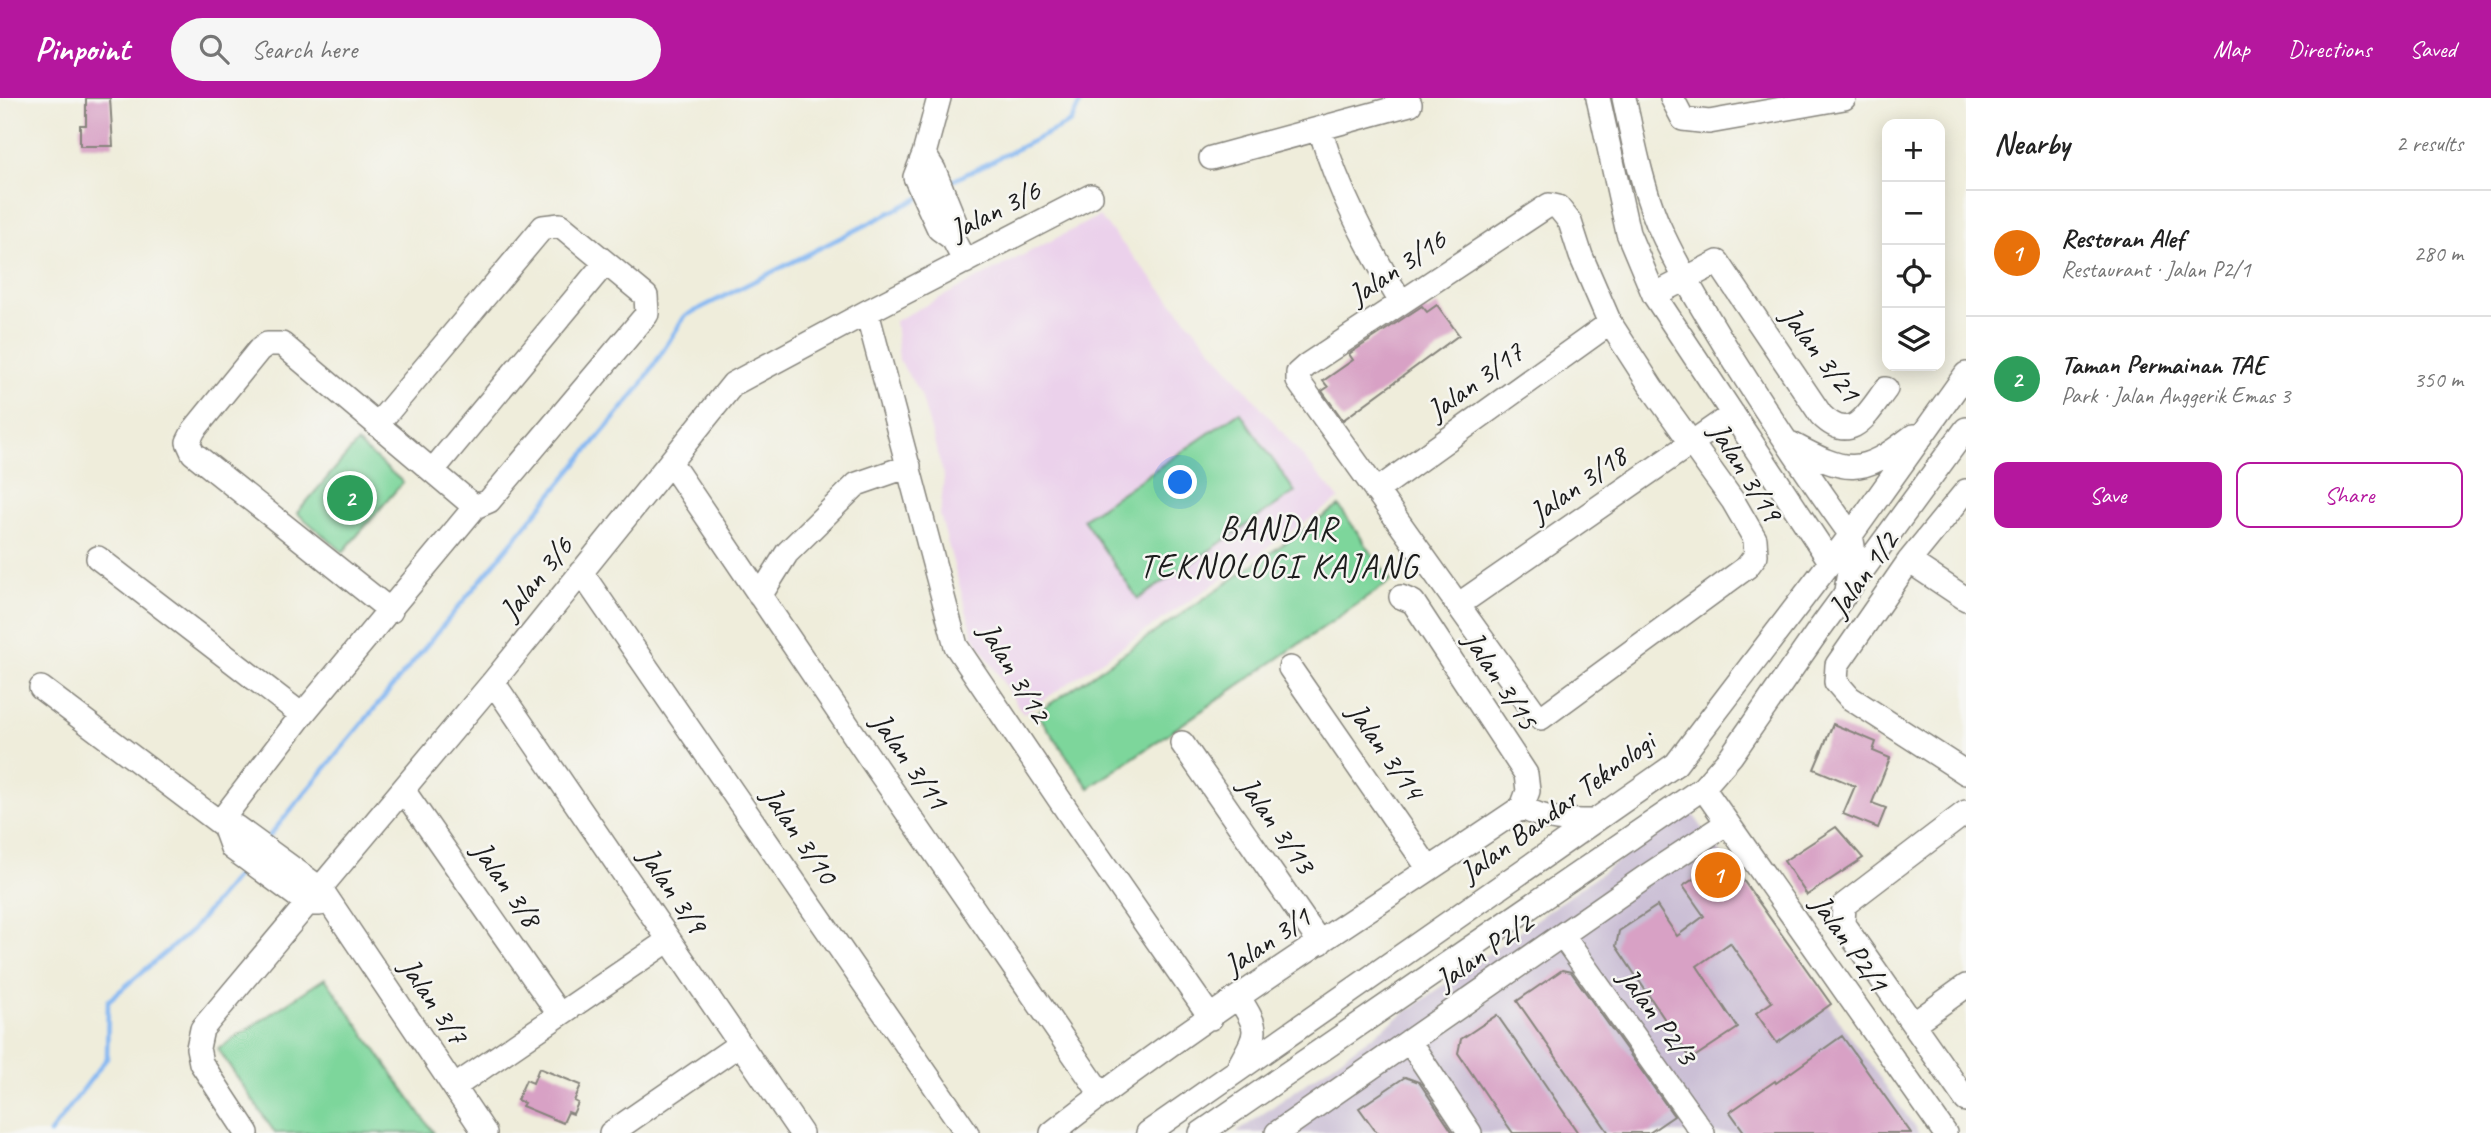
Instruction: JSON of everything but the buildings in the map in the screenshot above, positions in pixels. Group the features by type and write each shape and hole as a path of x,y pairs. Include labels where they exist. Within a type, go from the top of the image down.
{"street":[{"path":"939,98 924,167 964,262"},
{"path":"1598,98 1628,233 1654,295 1811,533 1844,551 1871,550 1888,538"},
{"path":"1624,98 1640,168 1657,220 1699,303 1784,440 1844,551 1846,593"},
{"path":"1672,98 1683,119 1709,122 1831,99"},
{"path":"1211,159 1410,104"},
{"path":"1320,129 1341,191 1380,268 1401,302"},
{"name":"Jalan 3/6","path":"247,1133 201,1063 198,1048 202,1029 311,893 403,790 493,682 733,384 1091,196"},
{"name":"Jalan 3/19","path":"1458,605 1541,718 1753,562 1756,555 1755,539 1733,501 1691,444 1610,323 1581,256 1570,222 1558,207 1549,205 1538,210"},
{"name":"Jalan 3/16","path":"1377,491 1298,381 1298,373 1538,210"},
{"path":"230,832 302,715 475,507 489,501 647,314 646,296 560,225 543,226 377,425"},
{"name":"Jalan 3/21","path":"1686,278 1718,262 1821,415 1832,427 1852,427 1861,421 1886,389"},
{"path":"433,470 605,263"},
{"path":"1654,295 1686,278"},
{"name":"Jalan 3/12","path":"867,312 956,646 1211,1018"},
{"name":"Jalan 3/17","path":"1377,491 1610,323"},
{"path":"391,611 193,453 188,442 194,430 259,350 267,344 282,344 475,507"},
{"name":"Jalan Bandar Teknologi","path":"1148,1133 1676,764 1801,601 1844,551 1966,374"},
{"name":"Jalan 3/18","path":"1458,605 1733,414"},
{"path":"1784,440 1827,463 1866,466 1884,458 1933,422"},
{"path":"1201,1133 1703,788 1731,756 1966,429"},
{"name":"Jalan 3/11","path":"670,462 1101,1094"},
{"path":"760,596 788,553 857,484 909,466"},
{"path":"1377,491 1458,605"},
{"name":"Jalan 1/2","path":"1966,491 1909,561 1837,665 1836,682 1850,698 1966,773"},
{"path":"1801,601 1809,572 1811,533"},
{"path":"98,558 302,715"},
{"path":"1909,561 1966,599"},
{"name":"Jalan 3/10","path":"581,572 967,1133"},
{"name":"Jalan 3/15","path":"1401,597 1413,602 1526,774 1528,791 1522,807"},
{"name":"Jalan 3/14","path":"1290,668 1429,869"},
{"name":"Jalan 3/9","path":"493,682 801,1133"},
{"path":"41,688 311,893"},
{"name":"Jalan 3/13","path":"1182,743 1320,943"},
{"name":"Jalan P2/1","path":"1703,788 1945,1133"},
{"name":"Jalan 3/8","path":"403,790 559,1014"},
{"path":"1522,807 1539,817 1562,821 1594,821"},
{"name":"Jalan 3/1","path":"1052,1133 1101,1094 1239,998 1522,807"},
{"path":"1966,812 1844,905 1843,924 1966,1100"},
{"name":"Jalan P2/2","path":"1277,1133 1727,823"},
{"name":"Jalan 3/7","path":"311,893 485,1133"},
{"name":"Jalan P2/3","path":"1562,935 1703,1133"},
{"path":"454,1087 669,940"},
{"path":"1913,1024 1966,986"},
{"path":"1236,1072 1255,1033 1254,1021 1239,998"},
{"path":"1409,1041 1470,1133"},
{"path":"611,1133 638,1125 740,1044"},
{"path":"1197,1098 1195,1107 1198,1113 1209,1118 1222,1119"}],"shaded area":[{"path":"1099,216 1339,499 1023,714 973,635 940,515 944,477 921,395 899,360 895,321"},
{"path":"1690,810 1919,1133 1236,1133"}],"green space":[{"path":"1240,412 1295,492 1138,599 1083,519"},
{"path":"357,443 403,482 343,552 297,513"},
{"path":"1339,506 1391,581 1089,788 1037,713"},
{"path":"325,978 434,1133 275,1133 218,1049"}],"waterway":[{"path":"948,183 1071,122 1082,98"},
{"path":"266,840 640,387 685,316 919,198"},
{"path":"50,1133 107,1058 108,1001 192,930 245,866"}],"place":[{"name":"Taman Permainan TAE","path":"350,498"},
{"name":"Restoran Alef","path":"1718,875"}],"district":[{"name":"BANDAR TEKNOLOGI KAJANG","path":"1279,547"}]}
